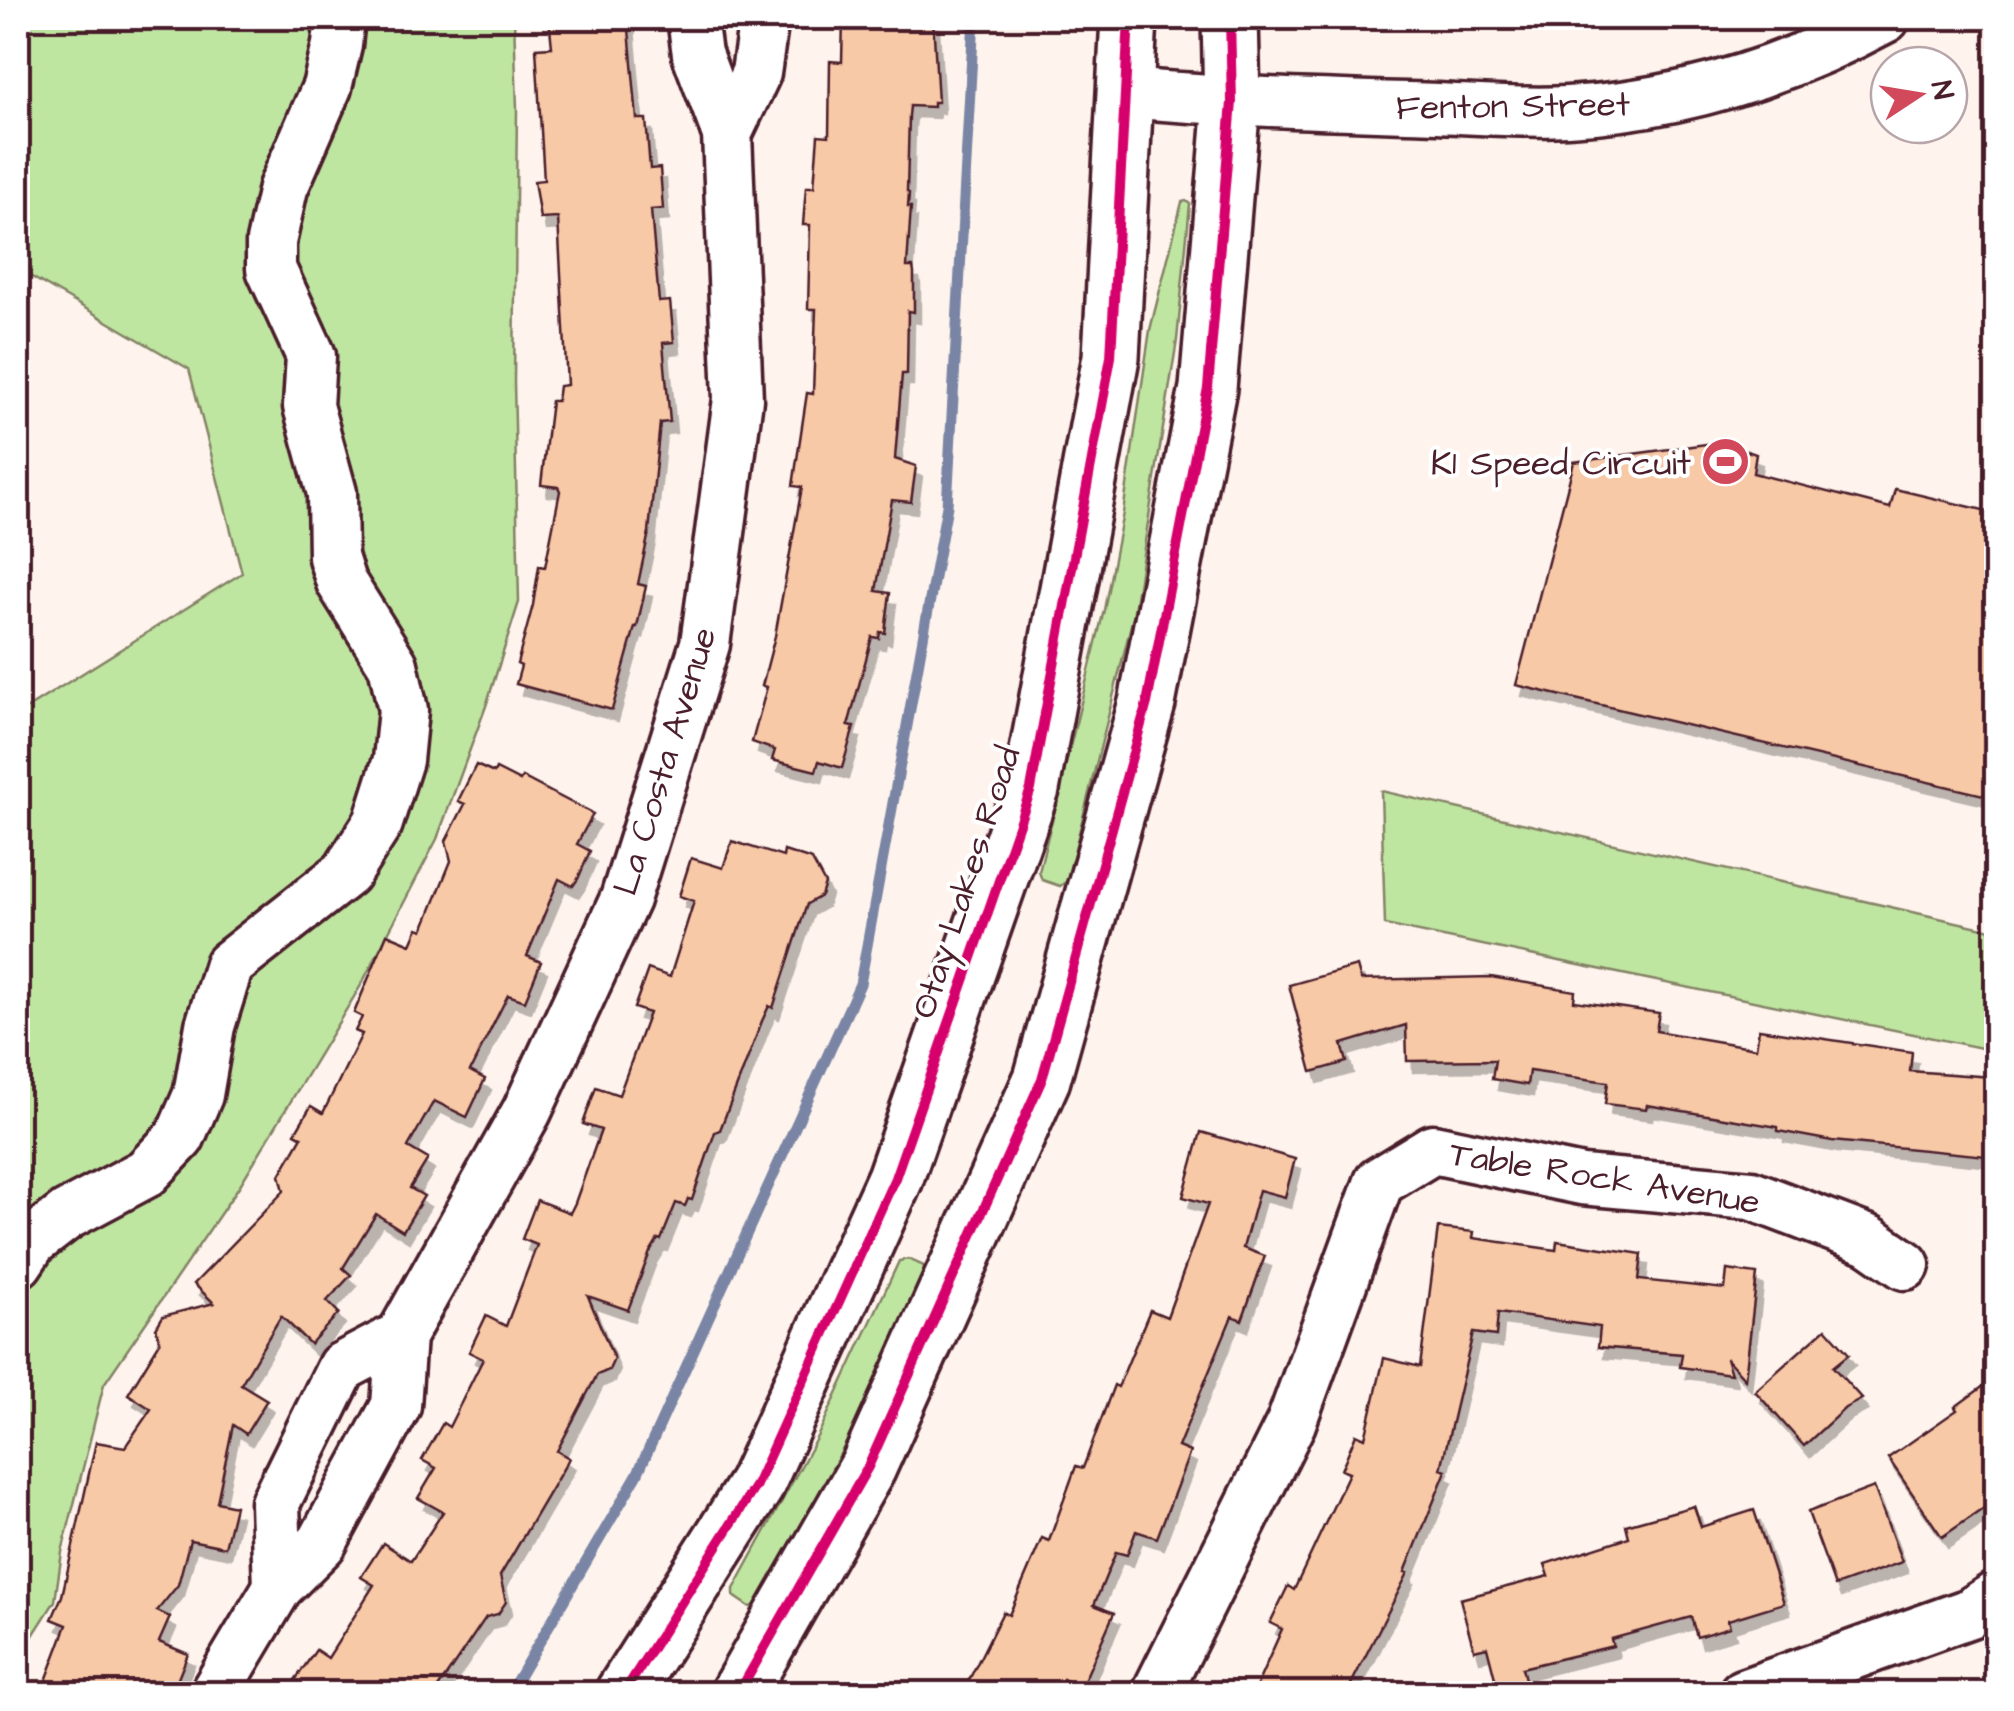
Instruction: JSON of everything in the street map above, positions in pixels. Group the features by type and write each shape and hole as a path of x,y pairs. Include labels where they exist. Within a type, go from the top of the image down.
{"main road":[{"name":"Otay Lakes Road","path":"623,1694 756,1486 887,1196 1031,788 1111,358 1129,18"},
{"path":"738,1694 868,1467 1042,1079 1147,704 1208,388 1232,102 1230,18"}],"street":[{"path":"18,1263 32,1242 67,1215 146,1173 180,1137 198,1095 210,1026 230,965 346,873 378,823 398,760 403,710 393,665 341,582 333,557 332,493 308,406 311,356 271,269 282,188 327,86 340,18"},
{"name":"La Costa Avenue","path":"214,1694 278,1587 322,1542 396,1406 400,1336 527,1110 625,899 704,644 738,399 727,134 697,54 692,18"},
{"name":"La Costa Avenue","path":"727,134 756,73 764,18"},
{"name":"Fenton Street","path":"1125,93 1232,102 1562,111 1624,107 1741,82 1795,62 1885,18"},
{"name":"Table Rock Avenue","path":"1156,1694 1291,1422 1379,1182 1433,1149 1582,1180 1751,1195 1869,1240 1905,1264"},
{"path":"278,1587 274,1503 342,1367 400,1336"},
{"path":"1743,1694 1970,1613 1996,1596"}],"green space":[{"path":"18,18 514,18 514,382 519,602 437,839 360,987 240,1185 104,1384 62,1552 55,1601 18,1659 18,714 242,573 189,369 18,269"},
{"path":"1182,202 1190,204 1177,340 1133,617 1067,881 1060,886 1042,880 1039,872 1104,610 1123,513 1150,330"},
{"path":"1381,791 1996,931 1996,1051 1385,925"},
{"path":"908,1259 924,1266 924,1276 846,1443 758,1605 750,1607 734,1596 734,1589 819,1433 899,1261"}],"building":[{"path":"549,18 628,18 637,119 646,119 650,169 660,168 663,209 651,210 659,302 670,301 674,342 663,343 670,422 660,423 649,532 638,584 646,586 612,710 516,684 539,566 545,567 560,491 558,487 541,485 551,401 557,401 559,386 567,385 558,218 540,219 534,181 544,180 536,48 552,47"},
{"path":"843,18 933,18 938,102 933,102 933,107 910,106 909,116 907,192 911,207 907,267 913,267 914,273 914,312 908,311 907,374 902,374 895,459 916,466 911,502 892,500 876,591 890,593 885,633 880,632 879,638 872,637 848,726 854,727 842,768 819,761 816,771 772,760 775,750 752,742 767,687 762,686 802,487 793,486 807,393 813,394 816,309 808,309 810,225 803,225 806,187 814,187 818,135 829,136 830,61 842,62"},
{"path":"1721,442 1756,454 1753,473 1890,508 1895,489 1996,513 1996,798 1516,685 1574,462"},
{"path":"476,765 494,773 496,769 520,781 522,777 593,814 577,844 590,851 578,879 573,886 559,879 527,956 541,962 525,1001 508,995 470,1071 485,1079 467,1117 434,1101 408,1147 428,1159 410,1188 424,1196 403,1231 376,1214 343,1268 351,1275 327,1301 339,1313 310,1344 281,1316 241,1384 267,1400 246,1434 233,1425 217,1502 235,1506 225,1547 190,1540 178,1585 157,1611 170,1617 159,1642 188,1654 173,1691 158,1685 154,1694 41,1694 67,1625 52,1619 62,1596 96,1442 125,1447 151,1409 128,1394 160,1342 156,1328 163,1316 214,1303 194,1284 284,1191 280,1175 302,1137 295,1133 311,1106 323,1113 362,1034 355,1031 362,1017 354,1013 387,934 411,944 418,928 423,930 451,861 446,841 465,804 458,801"},
{"path":"732,841 783,857 784,851 812,860 825,884 821,896 807,904 773,1008 769,1006 720,1130 715,1132 692,1200 688,1199 685,1206 676,1203 661,1240 650,1252 628,1310 588,1296 614,1359 609,1370 597,1375 557,1451 569,1458 500,1576 506,1602 498,1614 486,1617 434,1694 308,1694 293,1683 316,1650 328,1658 374,1585 361,1577 383,1543 411,1561 443,1512 418,1498 436,1468 422,1460 443,1423 449,1427 483,1359 469,1352 486,1316 506,1326 537,1245 522,1239 537,1200 570,1213 575,1203 601,1130 583,1124 596,1087 619,1095 649,1013 634,1008 648,969 670,977 694,901 679,896 691,858 723,868"},
{"path":"1357,966 1361,980 1491,977 1575,991 1574,1001 1659,1013 1656,1031 1756,1048 1759,1029 1912,1052 1910,1071 1992,1077 1986,1156 1832,1141 1778,1131 1778,1127 1647,1105 1646,1109 1605,1104 1608,1082 1529,1071 1527,1085 1492,1079 1495,1060 1407,1061 1406,1025 1342,1044 1347,1062 1312,1072 1289,985"},
{"path":"1201,1132 1295,1159 1285,1197 1259,1190 1243,1248 1265,1256 1242,1320 1232,1316 1178,1447 1190,1452 1157,1538 1136,1531 1127,1555 1116,1552 1094,1605 1114,1613 1081,1688 1063,1679 1055,1694 962,1694 1003,1612 1009,1615 1042,1538 1049,1541 1076,1466 1083,1468 1114,1385 1118,1387 1150,1310 1167,1317 1208,1204 1183,1197"},
{"path":"1438,1228 1474,1232 1473,1238 1556,1250 1557,1241 1642,1254 1639,1280 1725,1289 1727,1270 1757,1274 1745,1379 1726,1358 1731,1374 1680,1367 1682,1354 1598,1347 1600,1327 1498,1313 1496,1336 1473,1333 1441,1469 1446,1471 1405,1572 1408,1573 1346,1694 1253,1694 1282,1629 1270,1623 1288,1586 1294,1590 1349,1473 1341,1470 1356,1434 1365,1438 1384,1358 1420,1367"},
{"path":"1826,1328 1849,1354 1833,1367 1862,1399 1845,1408 1804,1446 1755,1391"},
{"path":"1996,1377 1996,1500 1942,1537 1888,1458"},
{"path":"1874,1487 1902,1562 1835,1586 1808,1512"},
{"path":"1694,1506 1701,1527 1754,1510 1784,1603 1728,1620 1730,1627 1697,1637 1691,1617 1611,1639 1613,1646 1522,1668 1527,1687 1499,1694 1487,1647 1474,1650 1460,1599 1549,1576 1545,1564 1629,1537 1626,1525"}],"waterway":[{"path":"509,1694 637,1475 860,984 947,506 974,18"}],"cycle path":[{"path":"623,1694 756,1485 895,1178 1031,789 1111,357 1129,18"},
{"path":"738,1694 868,1467 1042,1079 1147,703 1208,388 1232,102 1230,18"}],"place":[{"name":"K1 Speed Circuit","path":"1726,462"}]}
